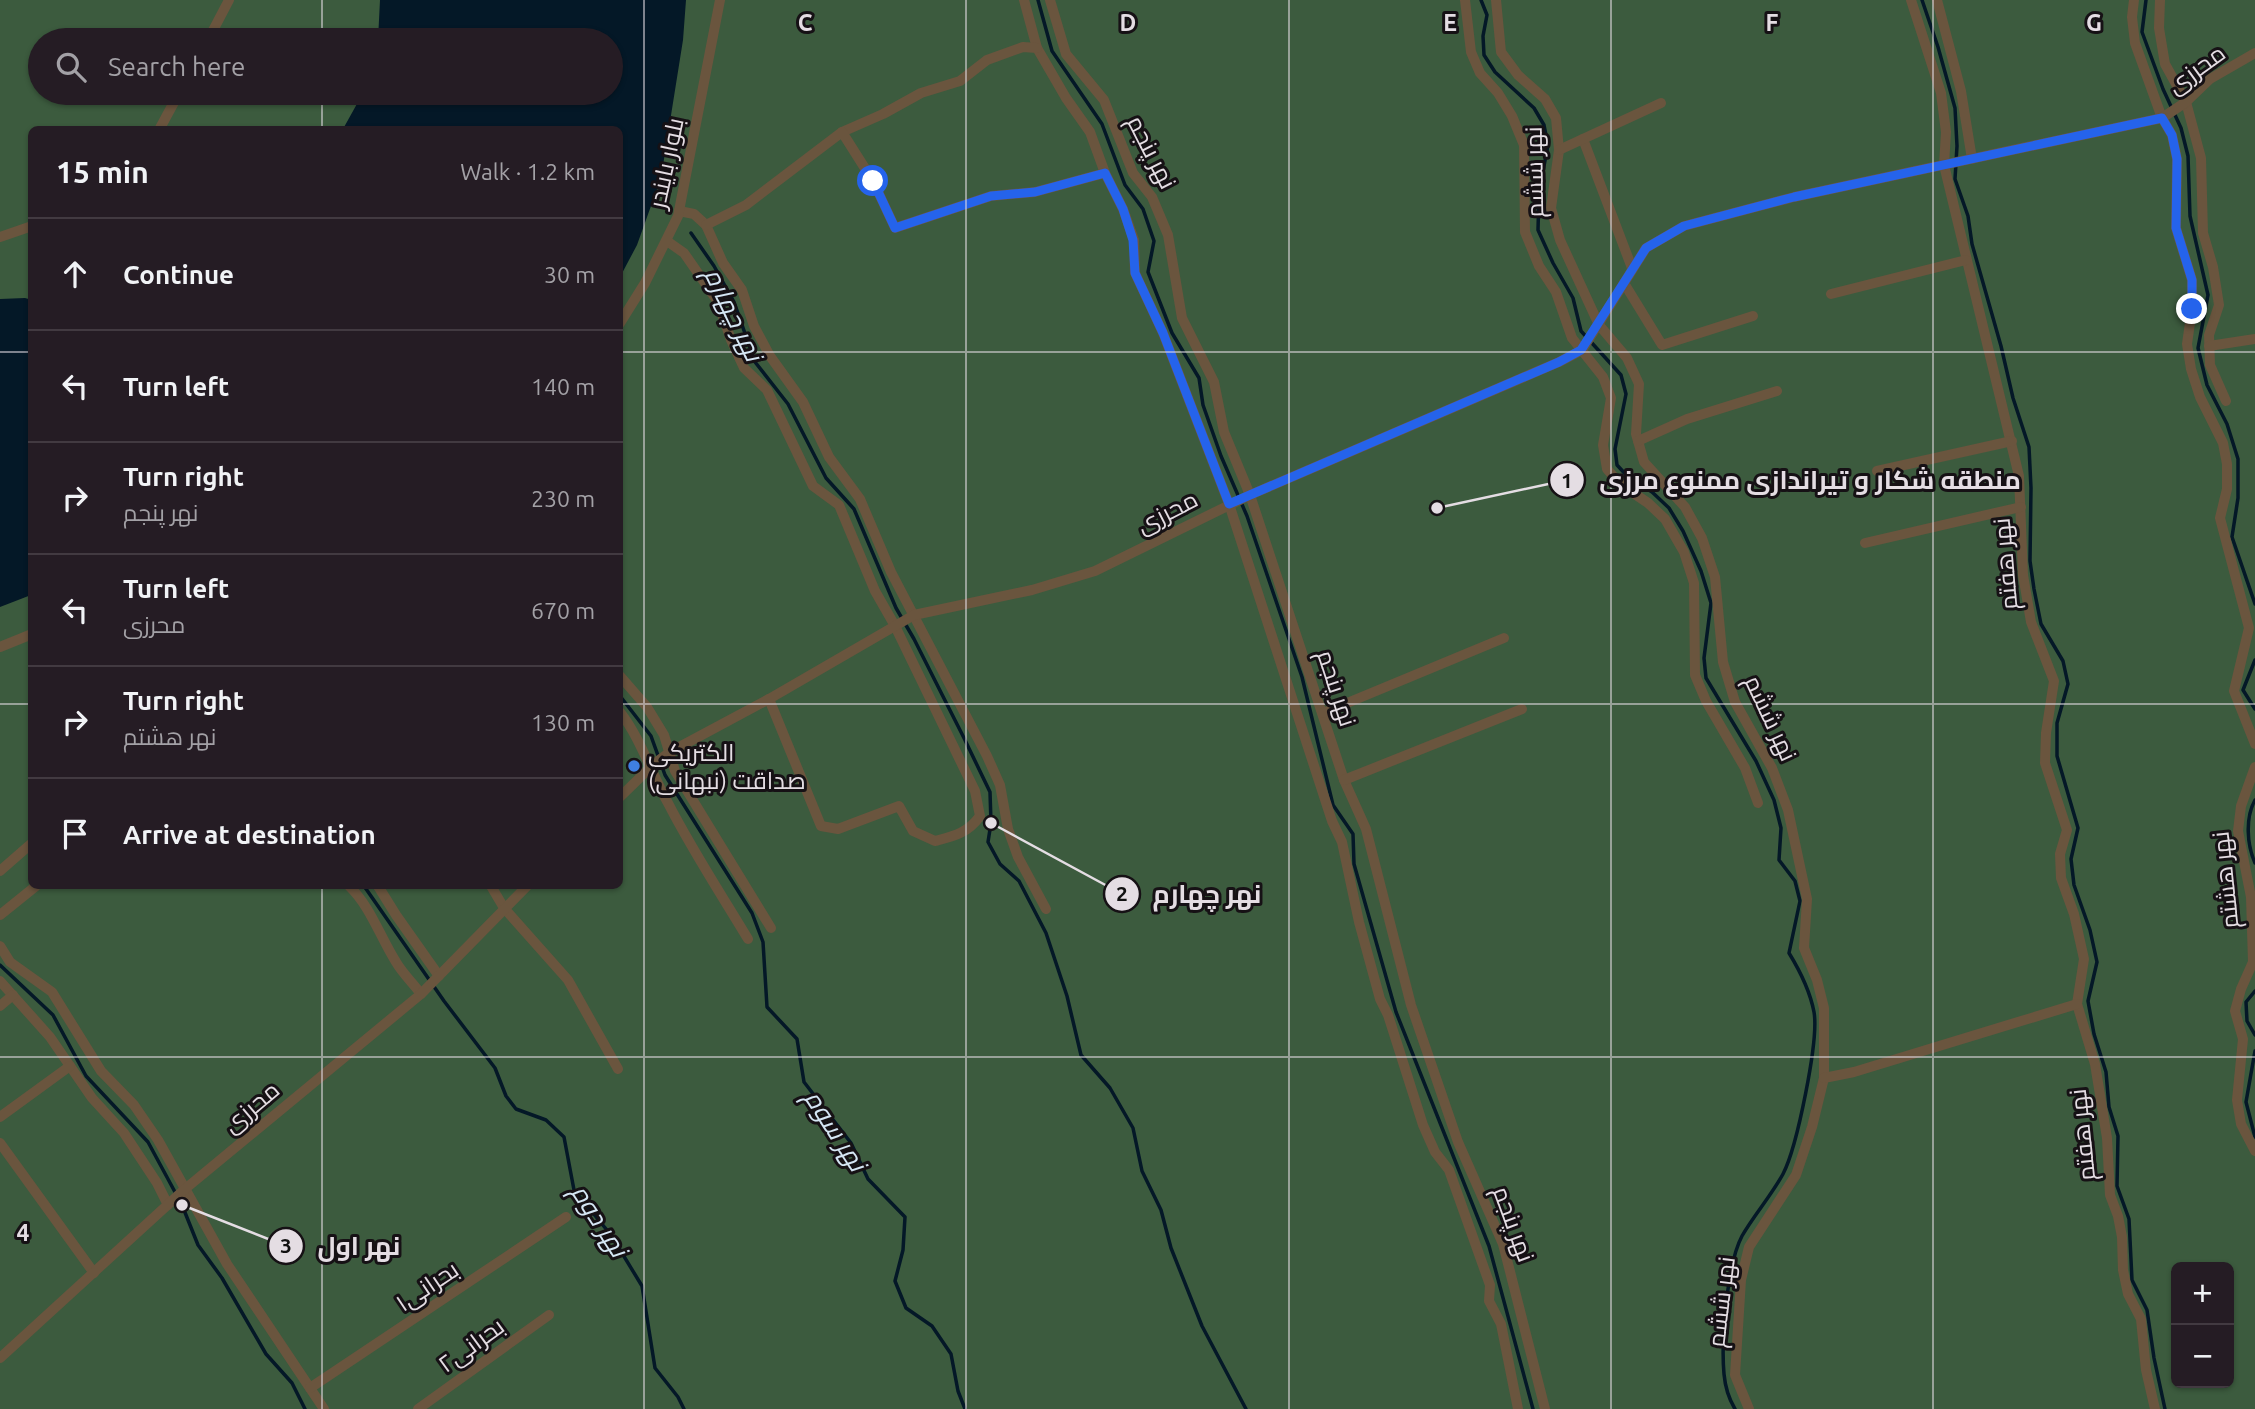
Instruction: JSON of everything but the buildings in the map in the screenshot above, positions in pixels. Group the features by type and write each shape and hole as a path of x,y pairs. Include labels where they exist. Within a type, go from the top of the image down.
{"street":[{"path":"214,28 229,0"},
{"name":"بلوار بایندر","path":"623,318 667,242 679,211 720,0"},
{"name":"نهر پنجم","path":"1024,0 1037,48 1066,98 1090,132 1105,173 1123,209 1133,240 1135,273 1163,333 1232,503 1332,821 1342,842 1359,922 1380,999 1388,1015 1423,1125 1435,1152 1449,1170 1490,1285 1489,1301 1501,1324 1518,1409"},
{"name":"نهر پنجم","path":"1050,0 1066,54 1104,100 1133,173 1152,197 1168,235 1182,318 1214,382 1224,432 1249,495 1344,780 1366,829 1415,1017 1458,1142 1503,1244 1545,1409"},
{"path":"1465,0 1471,52 1480,73 1498,93 1512,116 1524,145 1525,232 1539,266 1556,292 1572,338 1583,347 1603,377 1611,398 1603,445 1607,469 1620,484 1648,503 1665,519 1684,552 1694,583 1695,675 1706,701 1745,768 1758,803"},
{"name":"نهر ششم","path":"1496,0 1501,52 1518,75 1545,99 1556,118 1559,150 1551,208 1560,240 1597,328 1627,358 1639,384 1636,435 1644,462 1685,507 1702,538 1716,576 1723,662 1735,702 1772,768 1788,810 1807,899 1804,948 1817,980 1824,1008 1824,1078 1796,1175 1749,1247 1741,1279 1735,1375 1749,1409"},
{"name":"نهر هفتم","path":"1911,0 1941,93 1946,132 1946,164 1966,260 2019,476 2022,575 2029,611 2054,681 2046,733 2045,763 2067,830 2060,854 2061,878 2074,914 2084,959 2077,1003 2095,1064 2107,1138 2110,1195 2122,1237 2123,1270 2128,1294 2141,1319 2146,1370 2155,1409"},
{"path":"1937,0 1961,91 1967,160"},
{"path":"2134,0 2132,18 2135,43 2172,135 2177,159 2176,228 2192,280 2192,309 2187,344 2190,369 2200,397 2223,443 2227,464 2227,489 2220,518 2249,628 2234,691 2255,744"},
{"path":"2160,0 2159,28 2165,64 2183,104 2201,158 2203,233 2213,267 2219,304 2209,335 2210,365 2226,401"},
{"path":"706,226 746,205 842,132 921,93 960,81 987,60 1023,47 1037,48"},
{"name":"محرزی","path":"623,794 667,754 904,621 1032,590 1095,571 1249,495 1559,362 1583,347 1646,248 1684,226 1794,197 2165,116 2183,104 2210,79 2255,53"},
{"path":"1559,150 1661,103"},
{"path":"161,126 173,105"},
{"path":"842,132 873,181 895,228 991,196 1035,192 1105,173"},
{"path":"1583,139 1632,268"},
{"path":"679,211 694,214 706,226 723,263 742,290 754,326 770,356 803,402 829,457 860,499 891,572 904,621 975,791 980,817 962,834 935,841 913,831 898,806 838,829 821,827 769,699"},
{"path":"0,237 28,227"},
{"path":"667,242 684,253 718,302 744,368 767,390 813,486 839,505 875,591 904,621 987,756 1000,785 1008,829 1018,857 1046,909"},
{"path":"1831,295 1966,260"},
{"path":"1624,282 1662,345 1753,316"},
{"path":"2209,346 2255,339"},
{"path":"1638,441 1687,419 1777,391"},
{"path":"1877,471 2011,441"},
{"path":"1865,543 2021,507"},
{"path":"0,647 28,636"},
{"path":"1323,713 1504,638"},
{"path":"623,679 647,707 664,735 667,754 676,771 771,928"},
{"path":"1344,780 1522,709"},
{"path":"623,717 652,766 677,821 748,939"},
{"name":"نهر هشتم","path":"2255,767 2241,806 2238,831 2252,897 2253,962 2235,1011 2243,1039 2237,1100 2241,1124 2255,1151"},
{"path":"0,871 28,847"},
{"path":"0,915 32,889"},
{"path":"352,889 375,922 397,964 424,991"},
{"path":"380,889 438,978"},
{"path":"493,889 504,908 568,980 618,1069"},
{"name":"محرزی","path":"0,1358 183,1190 424,991 524,889"},
{"path":"0,946 10,962 52,992 101,1071 134,1105 158,1140 183,1190 227,1265 324,1409"},
{"path":"0,981 50,1037 92,1098 124,1133 170,1202"},
{"path":"0,1006 13,995"},
{"path":"1824,1078 1854,1072 2077,1003"},
{"path":"0,1117 70,1066"},
{"path":"0,1143 94,1273"},
{"name":"بحرانی۱","path":"310,1388 566,1217"},
{"name":"بحرانی۲","path":"418,1409 549,1315"}],"green space":[{"path":"0,0 2255,0 2255,1409 0,1409"}],"water":[{"path":"380,0 686,0 683,40 661,178 637,245 623,271 623,126 345,126 356,105 623,105 623,28 379,28"},
{"path":"0,299 28,299 28,596 0,607"}],"waterway":[{"path":"1038,0 1052,51 1102,124 1125,185 1143,209 1154,241 1148,272 1172,333 1199,378 1203,405 1247,516 1302,677 1333,805 1353,834 1354,864 1396,1012 1489,1246 1533,1409"},
{"path":"1481,0 1487,15 1483,36 1484,55 1495,72 1534,108 1544,125 1548,145 1539,192 1538,230 1573,298 1581,331 1621,375 1626,394 1615,449 1617,465 1629,478 1652,492 1669,508 1701,571 1711,603 1704,658 1706,678 1756,761 1774,800 1781,828 1779,860 1795,881 1800,901 1789,953 1804,981 1812,1004 1815,1026 1813,1045 1806,1093 1789,1160 1783,1174 1742,1236 1732,1265 1724,1323 1723,1360 1726,1387 1735,1409"},
{"path":"1922,0 1955,108 1955,179 1968,216 1972,244 2013,398 2029,447 2030,561 2034,589 2041,624 2063,661 2068,684 2057,723 2057,756 2078,828 2071,859 2074,885 2090,930 2097,962 2088,1001 2094,1034 2106,1072 2109,1107 2118,1136 2117,1186 2129,1219 2132,1280 2147,1310 2165,1409"},
{"path":"2146,0 2142,32 2181,128 2188,156 2190,216 2208,295 2198,348 2207,385 2227,424 2238,459 2238,498 2232,537 2255,604"},
{"name":"نهر چهارم","path":"691,233 734,302 755,362 788,404 826,478 854,509 896,608 990,792 991,823 988,842 1000,864 1019,881 1046,933 1067,996 1081,1055 1110,1088 1133,1128 1142,1171 1161,1210 1171,1248 1202,1326 1246,1409"},
{"path":"2255,660 2243,690 2255,709"},
{"name":"نهر سوم","path":"623,700 651,736 665,775 752,913 763,942 767,1007 797,1039 804,1082 851,1143 868,1179 905,1217 903,1250 895,1281 906,1308 932,1326 951,1354 958,1391 965,1409"},
{"path":"2255,800 2248,832 2255,863"},
{"name":"نهر دوم","path":"366,889 444,1001 495,1068 506,1096 516,1109 546,1120 564,1137 574,1190 611,1235 642,1286 655,1368 684,1409"},
{"path":"0,965 53,1015 86,1076 148,1142 182,1205 198,1245 222,1278 266,1354 292,1383 305,1409"},
{"path":"2255,991 2246,1002 2247,1021 2255,1035"},
{"path":"2255,1051 2246,1102 2255,1137"}],"place":[{"name":"منطقه شکار و تیراندازی ممنوع مرزی","path":"1437,508"},
{"name":"الکتریکی صداقت (نبهانی)","path":"634,766"},
{"name":"نهر چهارم","path":"991,823"},
{"name":"نهر اول","path":"182,1205"}],"route":[{"path":"873,181 895,228 991,196 1035,192 1105,173 1123,209 1133,240 1135,273 1163,333 1229,504 1559,362 1581,350 1646,248 1684,226 1794,197 2162,118 2172,135 2177,159 2176,228 2192,280 2192,309"}]}
